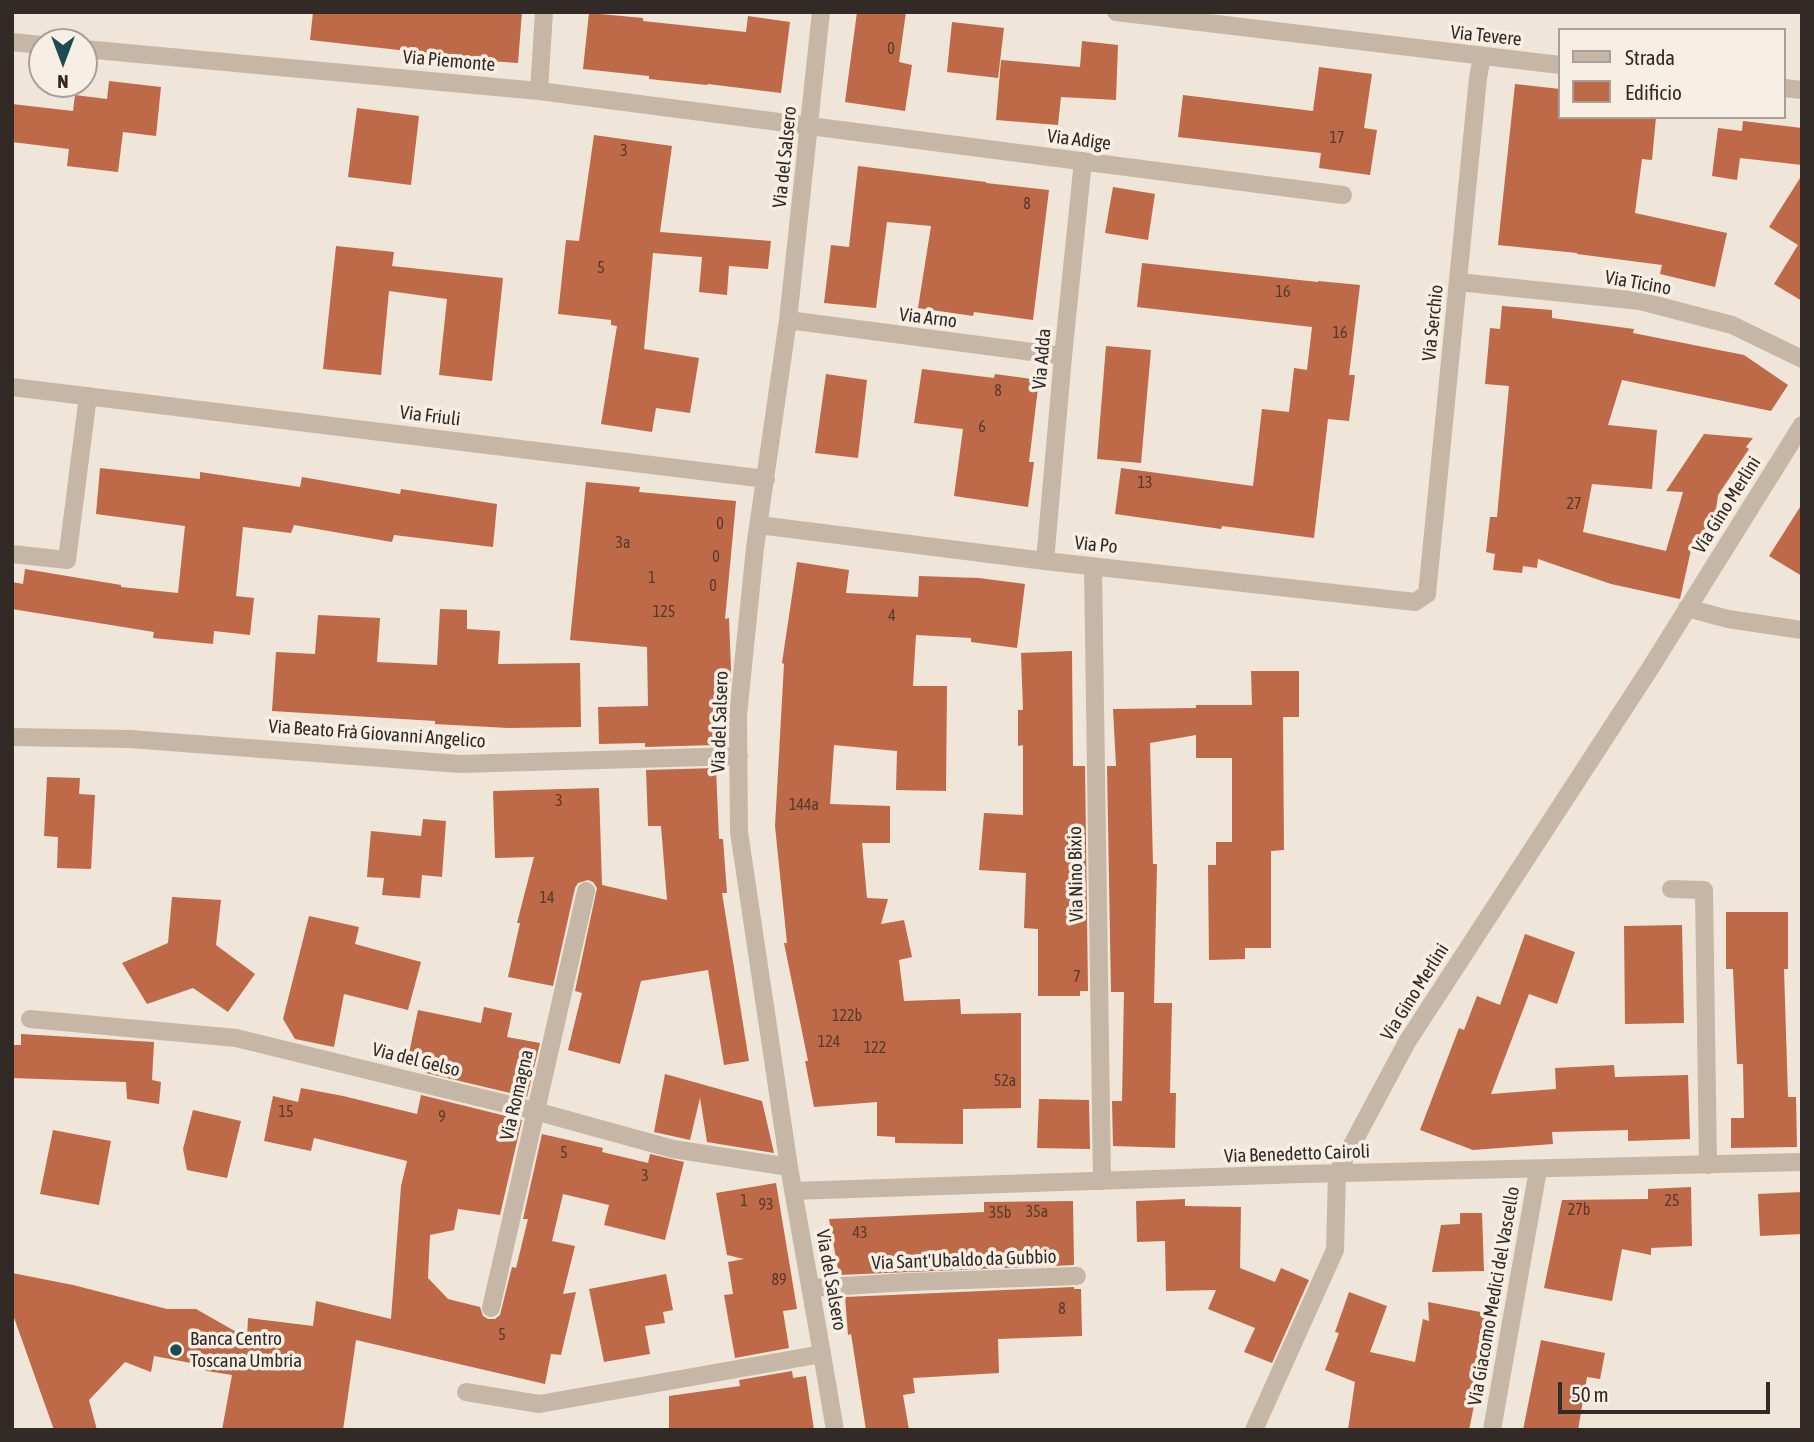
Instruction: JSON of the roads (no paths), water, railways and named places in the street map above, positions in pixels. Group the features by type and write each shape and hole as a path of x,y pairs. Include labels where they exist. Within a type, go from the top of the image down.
{"street":[{"path":"539,91 544,12"},
{"name":"Via del Salsero","path":"821,12 788,320 755,548 738,715 739,832 789,1167 835,1430"},
{"name":"Via Tevere","path":"1116,12 1559,65"},
{"name":"Via Piemonte","path":"98,50 539,91 810,126"},
{"name":"Via Serchio","path":"1427,594 1482,57"},
{"name":"Via Adige","path":"810,126 1343,195"},
{"name":"Via Adda","path":"1045,561 1083,161"},
{"name":"Via Ticino","path":"1458,282 1640,301 1732,325 1802,359"},
{"name":"Via Arno","path":"788,320 1063,356"},
{"name":"Via Friuli","path":"12,387 766,479"},
{"path":"12,554 67,560 88,396"},
{"name":"Via Gino Merlini","path":"1254,1430 1335,1250 1337,1173 1407,1042 1636,690 1802,425"},
{"name":"Via Po","path":"759,525 1045,561 1415,602 1427,594"},
{"name":"Via Nino Bixio","path":"1093,566 1102,1181"},
{"path":"1687,608 1728,619 1802,630"},
{"name":"Via Beato Frà Giovanni Angelico","path":"12,737 130,739 460,764 739,756"},
{"path":"1671,889 1704,890 1708,1165"},
{"name":"Via Romagna","path":"491,1308 586,891"},
{"name":"Via del Gelso","path":"30,1019 236,1038 535,1111 673,1149 789,1167"},
{"name":"Via Benedetto Cairoli","path":"793,1191 1337,1173 1802,1162"},
{"name":"Via Giacomo Medici del Vascello","path":"1492,1430 1538,1170"},
{"name":"Via Sant'Ubaldo da Gubbio","path":"811,1288 1077,1276"},
{"path":"466,1392 539,1404 822,1353"}],"place":[{"name":"Banca Centro Toscana Umbria","path":"176,1350"}]}
